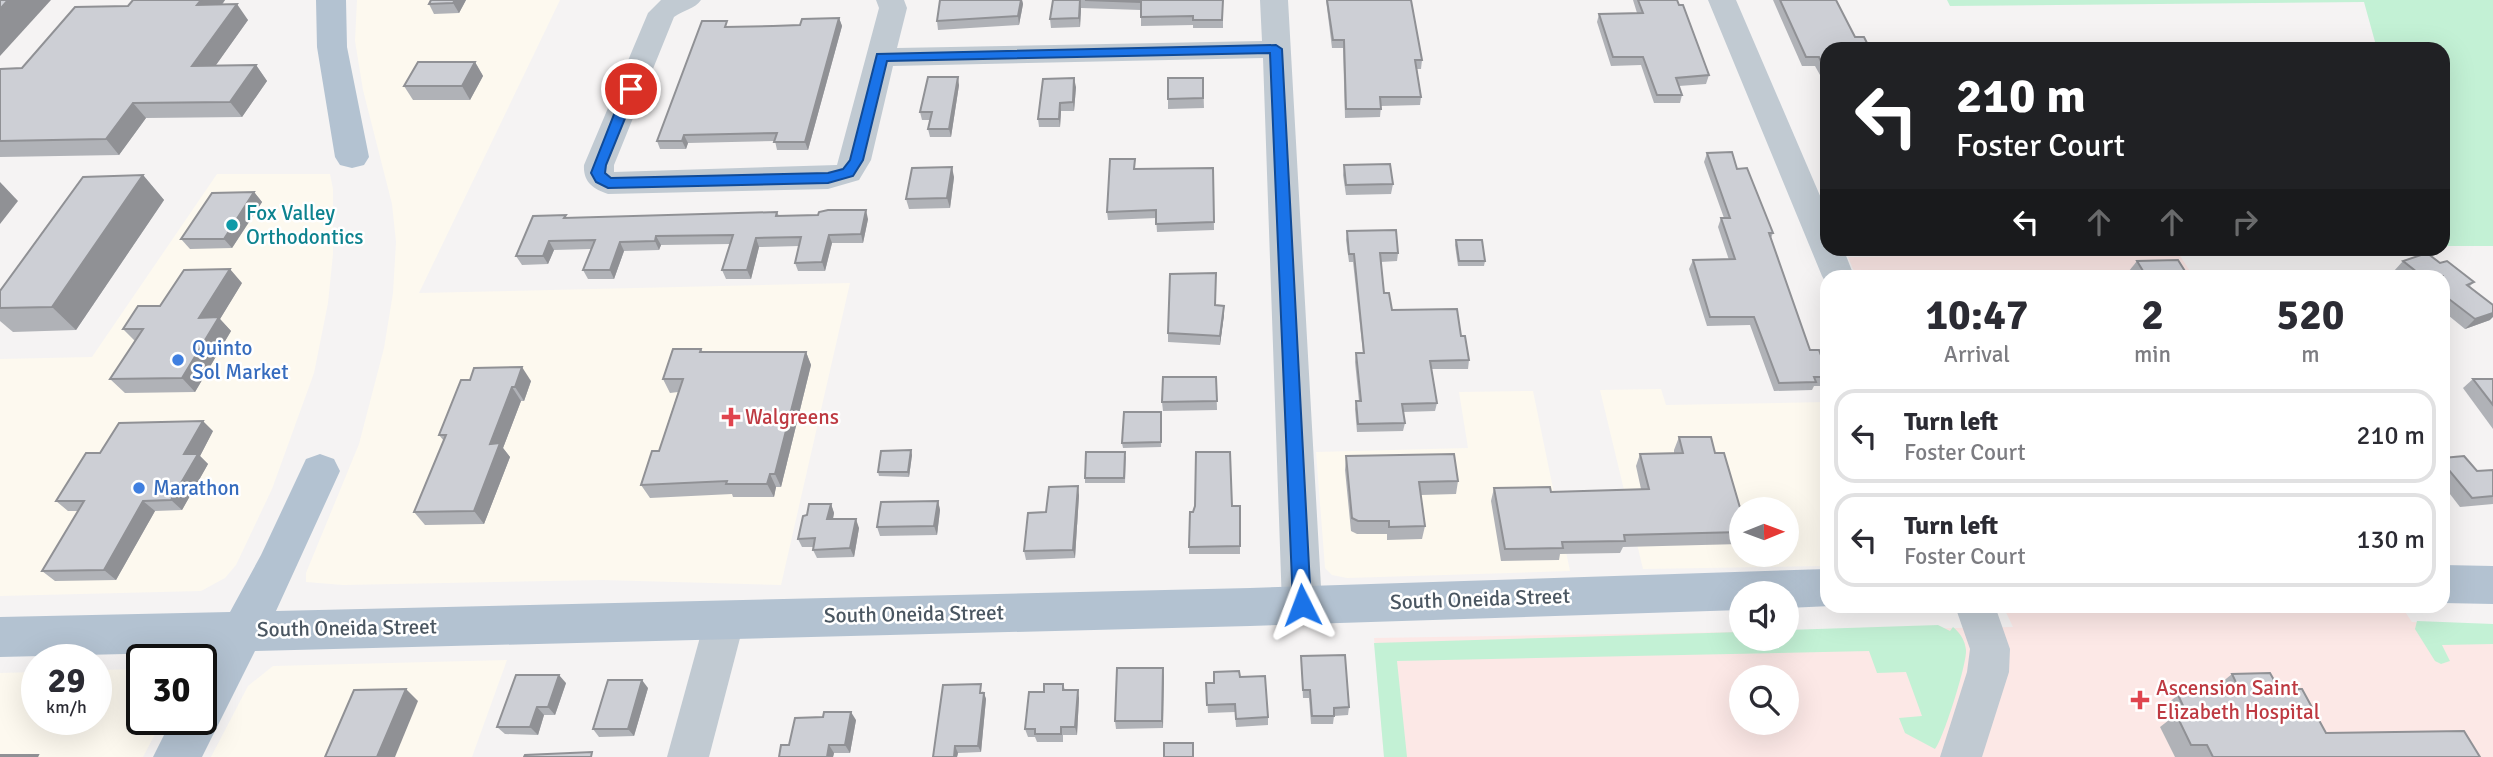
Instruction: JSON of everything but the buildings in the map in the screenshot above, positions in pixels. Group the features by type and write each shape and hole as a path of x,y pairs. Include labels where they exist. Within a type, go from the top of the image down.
{"main road":[{"path":"331,0 332,47 352,157"},
{"path":"217,679 276,566 320,471"},
{"path":"2450,584 2493,585"},
{"name":"South Oneida Street","path":"0,637 1302,605 1820,588"},
{"path":"177,757 189,735"}],"street":[{"path":"687,0 673,4 662,13 599,165 598,173 608,183 828,178 848,173 856,160 893,8 890,0"},
{"path":"1274,0 1302,605"},
{"path":"1722,0 1820,233"},
{"path":"881,57 1276,49"},
{"path":"1961,757 1988,672 1990,649 1977,613"},
{"path":"688,757 725,619"}],"shaded area":[{"path":"357,0 560,0 419,293 850,283 781,585 602,580 343,585 306,582 306,573 359,444 384,348 393,293 396,242 392,204 363,90 355,41"},
{"path":"217,174 330,174 333,189 333,254 328,303 314,373 272,489 236,565 225,578 201,591 0,596 0,359 92,357"},
{"path":"2180,256 2189,270 1853,270 1848,257"},
{"path":"1661,389 1666,405 1820,402 1820,566 1799,566 1799,497 1729,497 1729,567 1766,567 1643,569 1600,390"},
{"path":"1533,391 1570,571 1347,578 1332,575 1325,568 1316,452 1468,448 1459,392"},
{"name":"Ascension Saint Elizabeth Hospital","path":"2006,613 2406,613 2412,622 2493,626 2493,757 1384,757 1374,638 1729,632 1729,651 1799,651 1799,631 2013,627"},
{"path":"507,660 472,757 211,757 248,686 273,666"},
{"path":"126,669 126,735 155,735 143,757 0,757 0,673 21,672 21,735 112,735 112,670"}],"green space":[{"path":"1947,0 2493,0 2493,246 2450,246 2450,42 2375,42 2364,2 1950,6"},
{"path":"2417,621 2493,624 2493,644 2442,645 2450,661 2441,664 2435,661 2415,629"},
{"path":"1938,625 1950,631 1953,627 1965,643 1965,658 1954,701 1935,749 1905,733 1899,718 1922,716 1906,672 1877,673 1869,651 1397,661 1407,757 1384,757 1374,643 1729,632 1729,651 1799,651 1799,630"}],"place":[{"name":"Fox Valley Orthodontics","path":"232,225"},
{"name":"Quinto Sol Market","path":"178,360"},
{"name":"Walgreens","path":"731,417"},
{"name":"Marathon","path":"139,488"},
{"name":"Ascension Saint Elizabeth Hospital","path":"2140,700"}],"route":[{"path":"631,89 599,165 598,173 608,183 828,178 848,173 853,167 881,57 1276,49 1302,605"}]}
